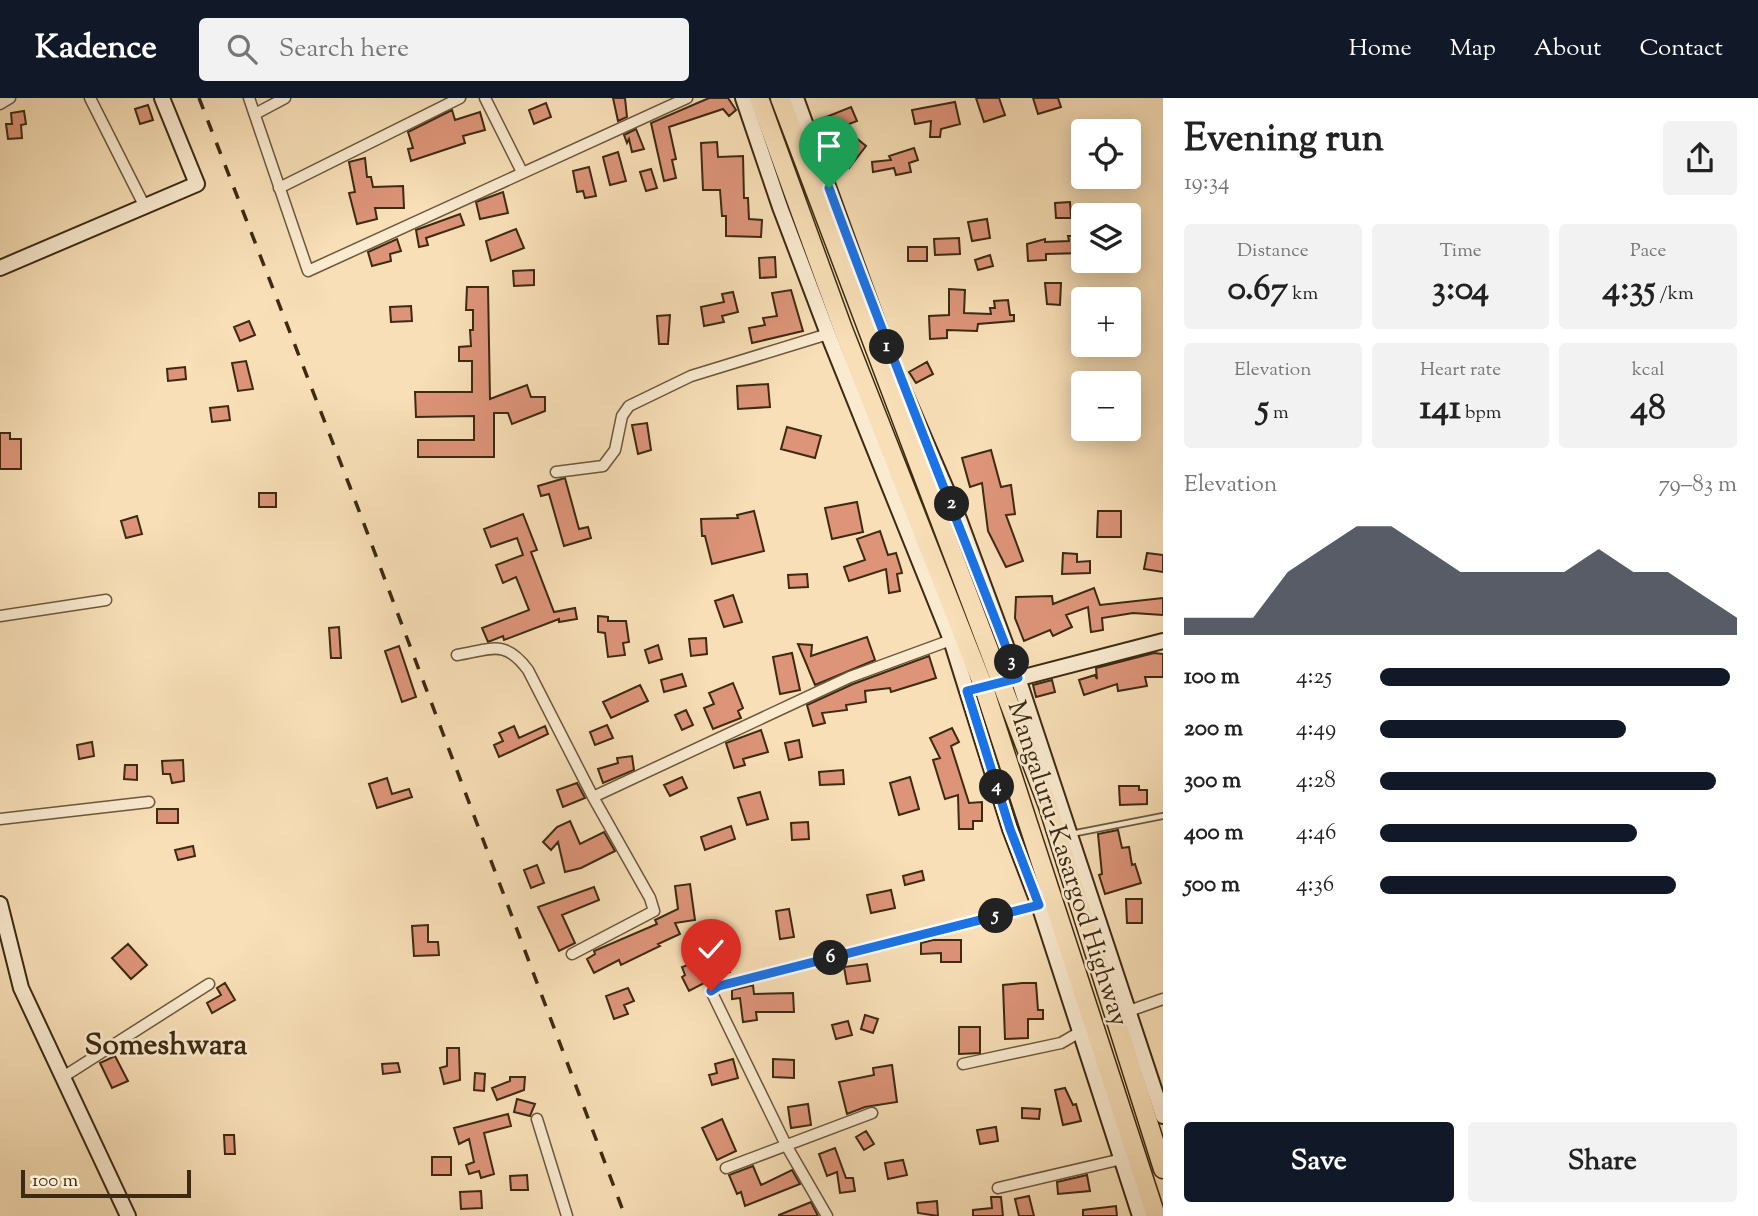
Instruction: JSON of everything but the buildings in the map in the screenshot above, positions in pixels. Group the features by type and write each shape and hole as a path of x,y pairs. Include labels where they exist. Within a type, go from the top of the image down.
{"highway":[{"name":"Mangaluru-Kasargod Highway","path":"759,98 976,690 1157,1216"},
{"name":"Mangaluru-Kasargod Highway","path":"780,98 862,322 1011,680 1163,1169"}],"street":[{"path":"0,104 10,98"},
{"path":"90,98 145,207"},
{"path":"0,268 197,184 162,98"},
{"path":"249,98 308,271 687,98"},
{"path":"255,114 285,98"},
{"path":"279,188 460,98"},
{"path":"485,98 522,172"},
{"path":"743,98 780,207 828,334 951,640 976,690 1010,829 1039,905 1140,1216"},
{"path":"796,98 894,368 954,507 1011,680 1071,834 1163,1116"},
{"path":"556,472 603,466 615,450 622,416 629,406 691,376 828,334"},
{"path":"0,616 106,600"},
{"path":"593,797 850,677 951,640"},
{"path":"976,690 1163,641"},
{"path":"457,655 499,648 515,653 528,670 593,797 650,898 654,911 572,954"},
{"path":"0,819 149,802"},
{"path":"0,904 21,988 128,1216"},
{"path":"827,1216 786,1146 711,991 719,986 1039,905"},
{"path":"63,1077 209,985"},
{"path":"1129,1011 1163,999"},
{"path":"963,1064 1062,1043 1080,1032"},
{"path":"726,1168 771,1148 786,1146 872,1113"},
{"path":"537,1119 567,1216"},
{"path":"998,1188 1122,1159"}],"lane":[{"path":"1071,834 1163,816"}],"railway":[{"path":"199,98 350,487 625,1216"}],"district":[{"name":"Someshwara","path":"166,1044"}],"route":[{"path":"711,991 719,986 1039,905 1010,829 967,691 1018,678 959,519 894,368 829,188"}]}
